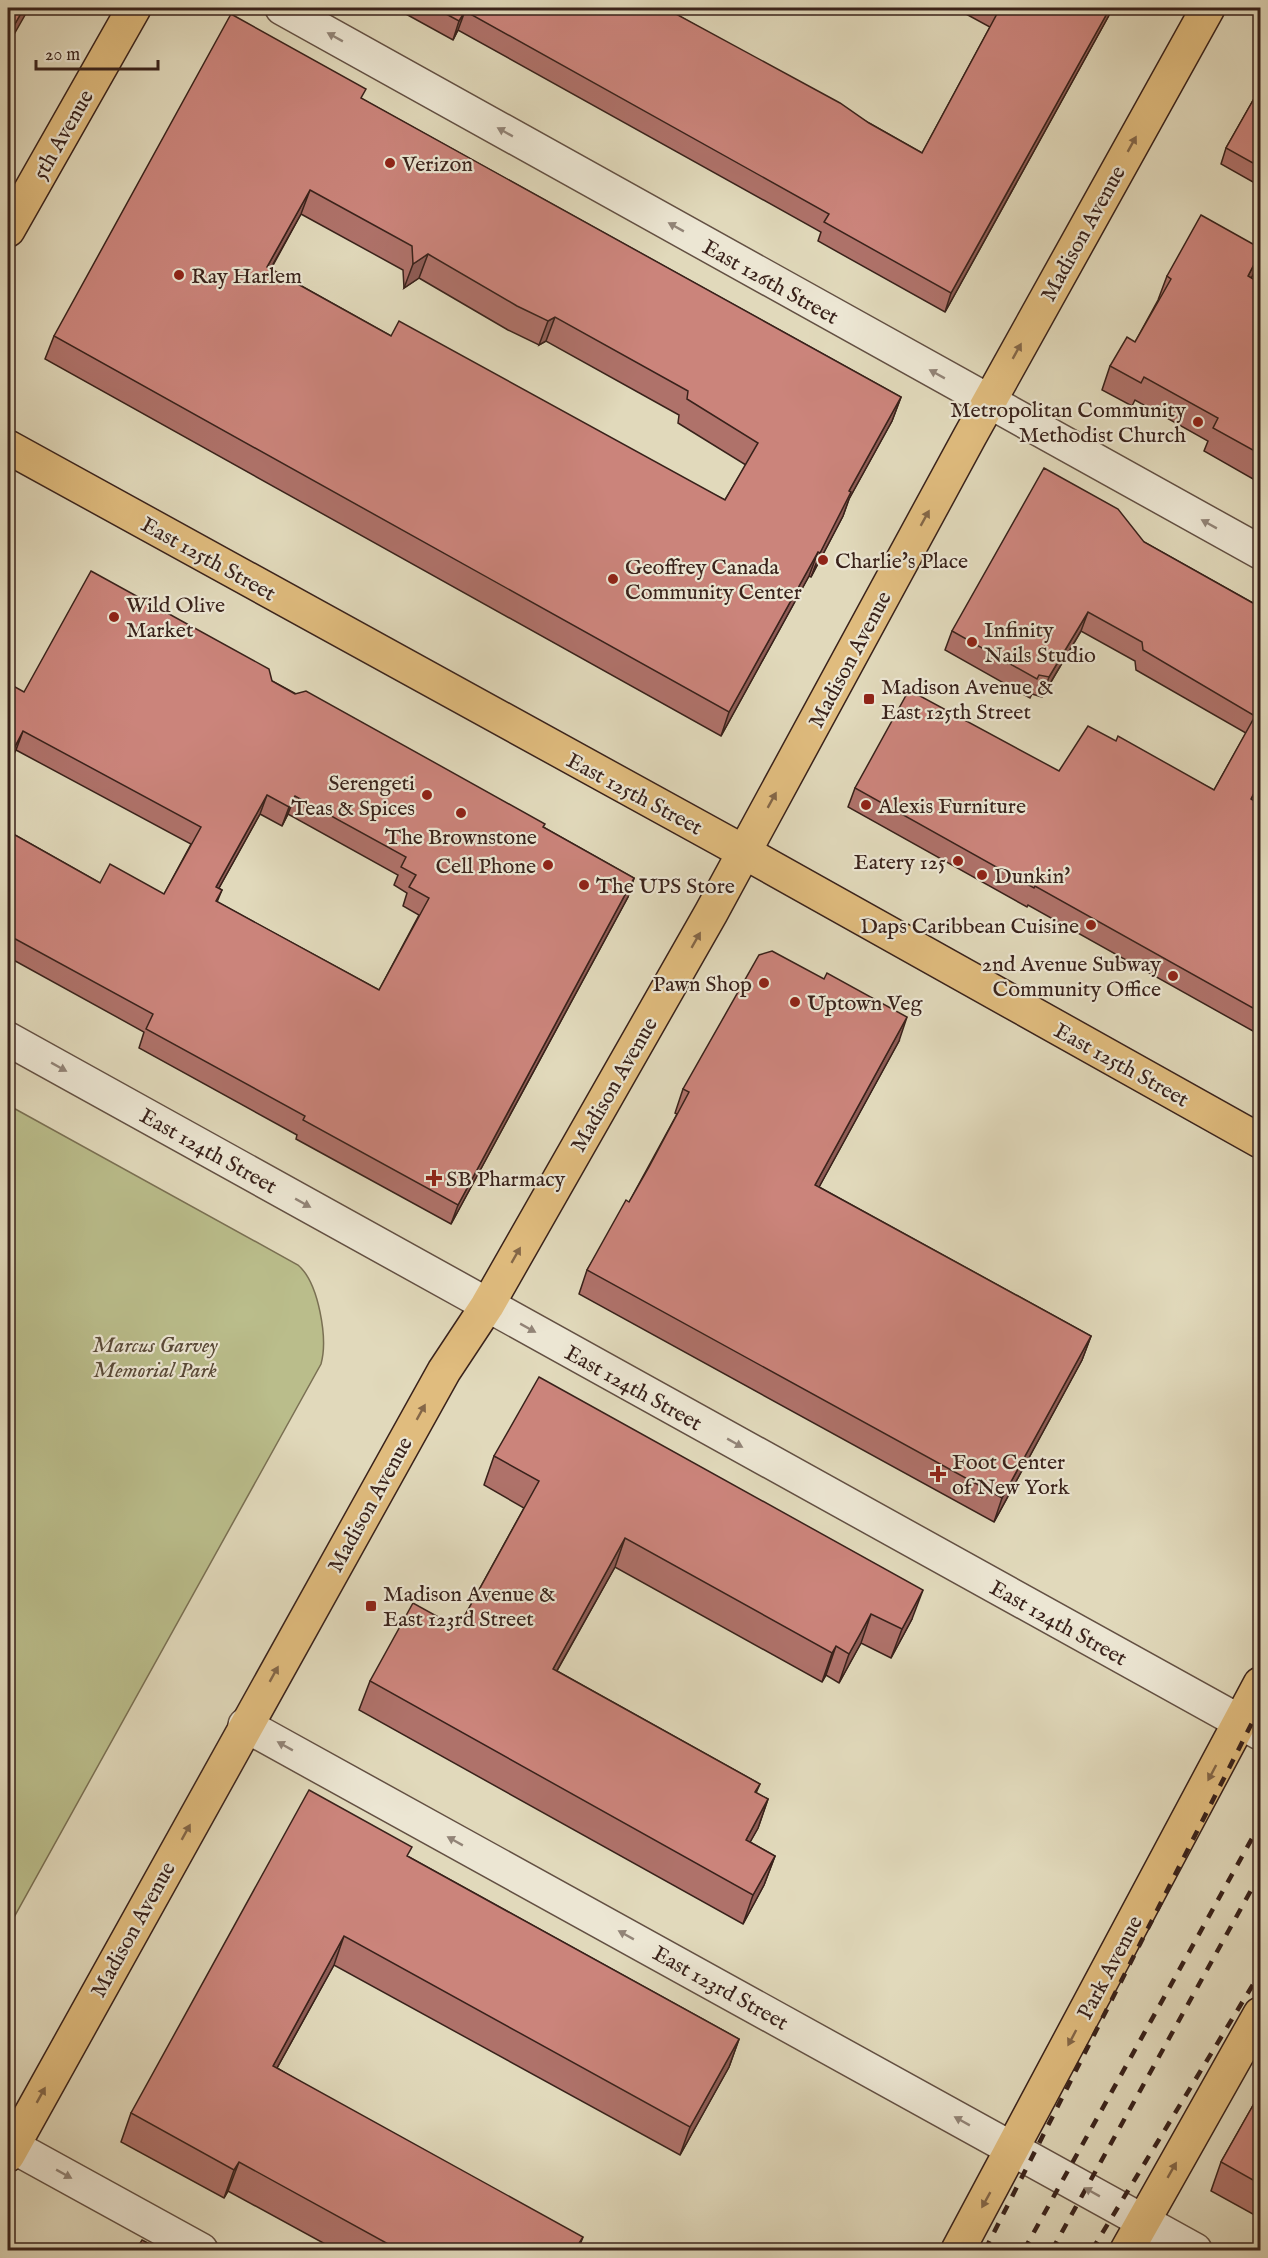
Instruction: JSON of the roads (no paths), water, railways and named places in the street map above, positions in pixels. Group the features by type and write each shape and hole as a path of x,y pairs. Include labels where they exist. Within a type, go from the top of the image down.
{"main road":[{"name":"5th Avenue","path":"8,230 134,8"},
{"name":"Madison Avenue","path":"10,2150 444,1371 487,1306 744,852 988,402 1208,8"},
{"name":"East 125th Street","path":"8,447 744,852 1260,1141"},
{"name":"Park Avenue","path":"958,2250 1250,1727 1260,1684"},
{"path":"1127,2250 1260,2014"}],"street":[{"name":"East 126th Street","path":"282,8 1260,552"},
{"name":"East 124th Street","path":"8,1039 1250,1727"},
{"name":"East 123rd Street","path":"245,1725 1195,2250"},
{"path":"10,2150 201,2250"}],"railway":[{"path":"985,2250 1260,1707"},
{"path":"1024,2250 1260,1824"},
{"path":"1052,2250 1260,1874"},
{"path":"1092,2250 1260,1973"}],"place":[{"name":"Verizon","path":"390,163"},
{"name":"Ray Harlem","path":"179,275"},
{"name":"Metropolitan Community Methodist Church","path":"1198,422"},
{"name":"Charlie's Place","path":"823,560"},
{"name":"Geoffrey Canada Community Center","path":"613,579"},
{"name":"Wild Olive Market","path":"114,617"},
{"name":"Infinity Nails Studio","path":"972,642"},
{"name":"Madison Avenue & East 125th Street","path":"869,699"},
{"name":"Serengeti Teas & Spices","path":"427,795"},
{"name":"Alexis Furniture","path":"866,805"},
{"name":"The Brownstone","path":"461,813"},
{"name":"Eatery 125","path":"958,861"},
{"name":"Cell Phone","path":"548,865"},
{"name":"Dunkin'","path":"982,875"},
{"name":"The UPS Store","path":"584,885"},
{"name":"Daps Caribbean Cuisine","path":"1091,925"},
{"name":"2nd Avenue Subway Community Office","path":"1173,976"},
{"name":"Pawn Shop","path":"764,983"},
{"name":"Uptown Veg","path":"795,1002"},
{"name":"SB Pharmacy","path":"434,1178"},
{"name":"Foot Center of New York","path":"938,1474"},
{"name":"Madison Avenue & East 123rd Street","path":"371,1606"}],"park label":[{"name":"Marcus Garvey Memorial Park","path":"155,1356"}]}
